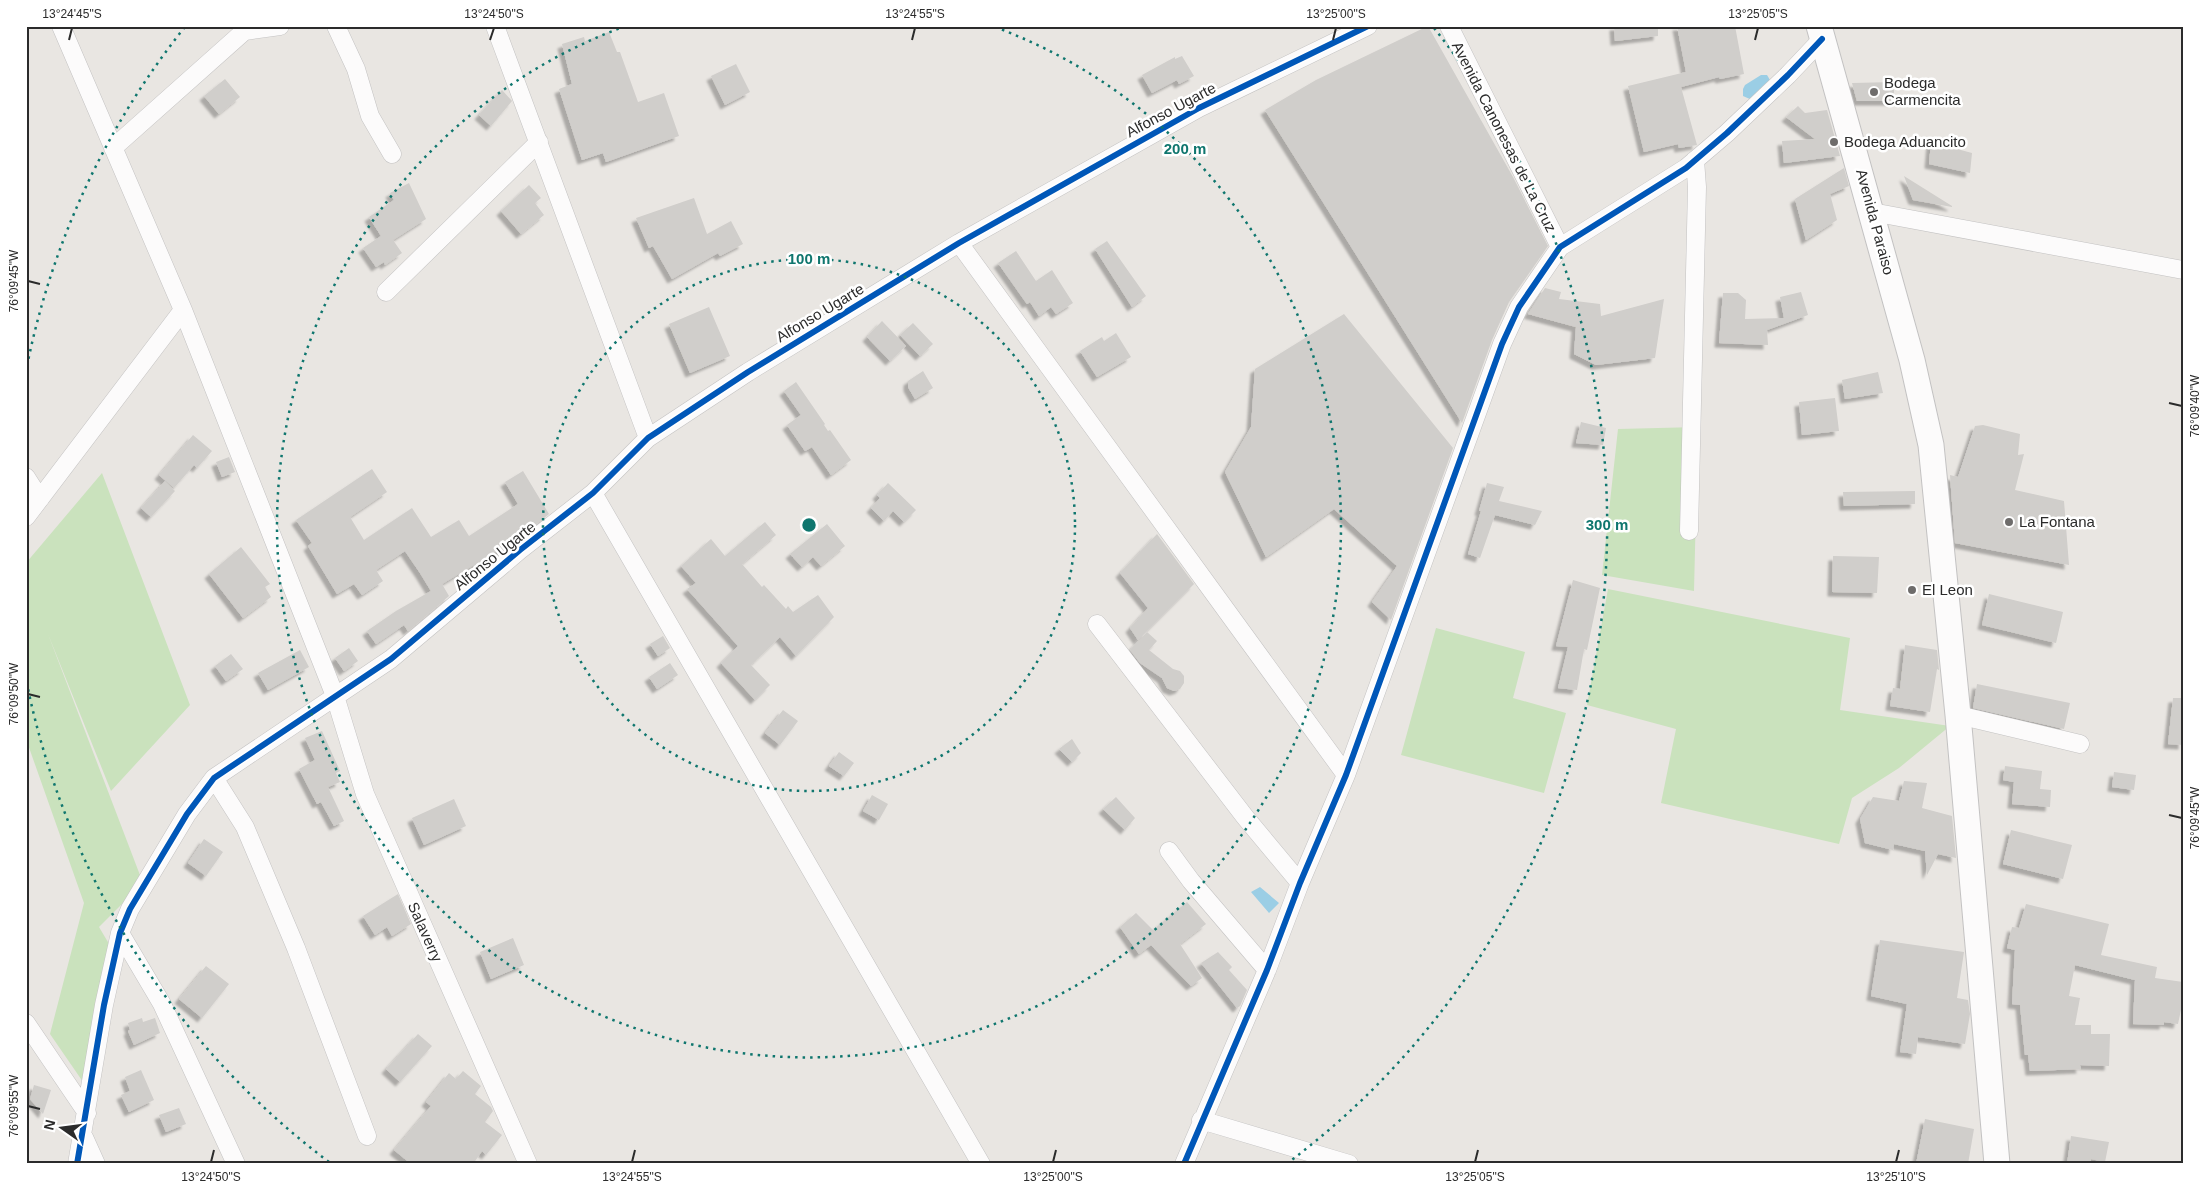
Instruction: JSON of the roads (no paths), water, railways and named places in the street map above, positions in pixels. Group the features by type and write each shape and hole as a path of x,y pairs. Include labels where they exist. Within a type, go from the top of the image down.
{"main road":[{"name":"Avenida Paraiso","path":"1820,32 1912,360 1931,445 1958,715 1997,1164"}],"street":[{"name":"Salaverry","path":"61,26 183,310 335,696 365,794 528,1164"},
{"path":"113,148 248,29 280,26"},
{"path":"336,26 356,69 370,116 392,154"},
{"path":"495,26 648,438"},
{"name":"Alfonso Ugarte","path":"77,1164 104,1005 120,933 130,909 182,822 200,793 214,778 391,659 520,550 593,493 648,438 748,372 959,243 1199,108 1368,26"},
{"name":"Avenida Canonesas de La Cruz","path":"1449,26 1560,247"},
{"path":"1184,1164 1201,1120 1267,970 1300,883 1346,775 1502,344 1519,307 1560,247 1686,168 1788,75 1820,32"},
{"path":"386,292 538,142"},
{"path":"1689,531 1697,197 1695,160"},
{"path":"1872,212 2183,270"},
{"path":"959,243 1346,775"},
{"path":"26,517 183,310"},
{"path":"26,477 40,499"},
{"path":"593,493 981,1164"},
{"path":"1097,624 1246,817 1300,883"},
{"path":"1958,715 2080,744"},
{"path":"214,778 245,827 296,948 367,1136"},
{"path":"1169,851 1191,881 1267,970"},
{"path":"120,933 162,1004 236,1164"},
{"path":"26,1023 87,1113"},
{"path":"1201,1120 1349,1164"},
{"path":"82,1134 96,1164"}],"water":[{"path":"1761,75 1767,75 1770,80 1752,100 1743,96 1745,85"},
{"path":"1260,887 1279,903 1269,913 1251,892"}],"place":[{"name":"Bodega Carmencita","path":"1874,92"},
{"name":"Bodega Aduancito","path":"1834,142"},
{"name":"La Fontana","path":"2009,522"},
{"name":"El Leon","path":"1912,590"}]}
